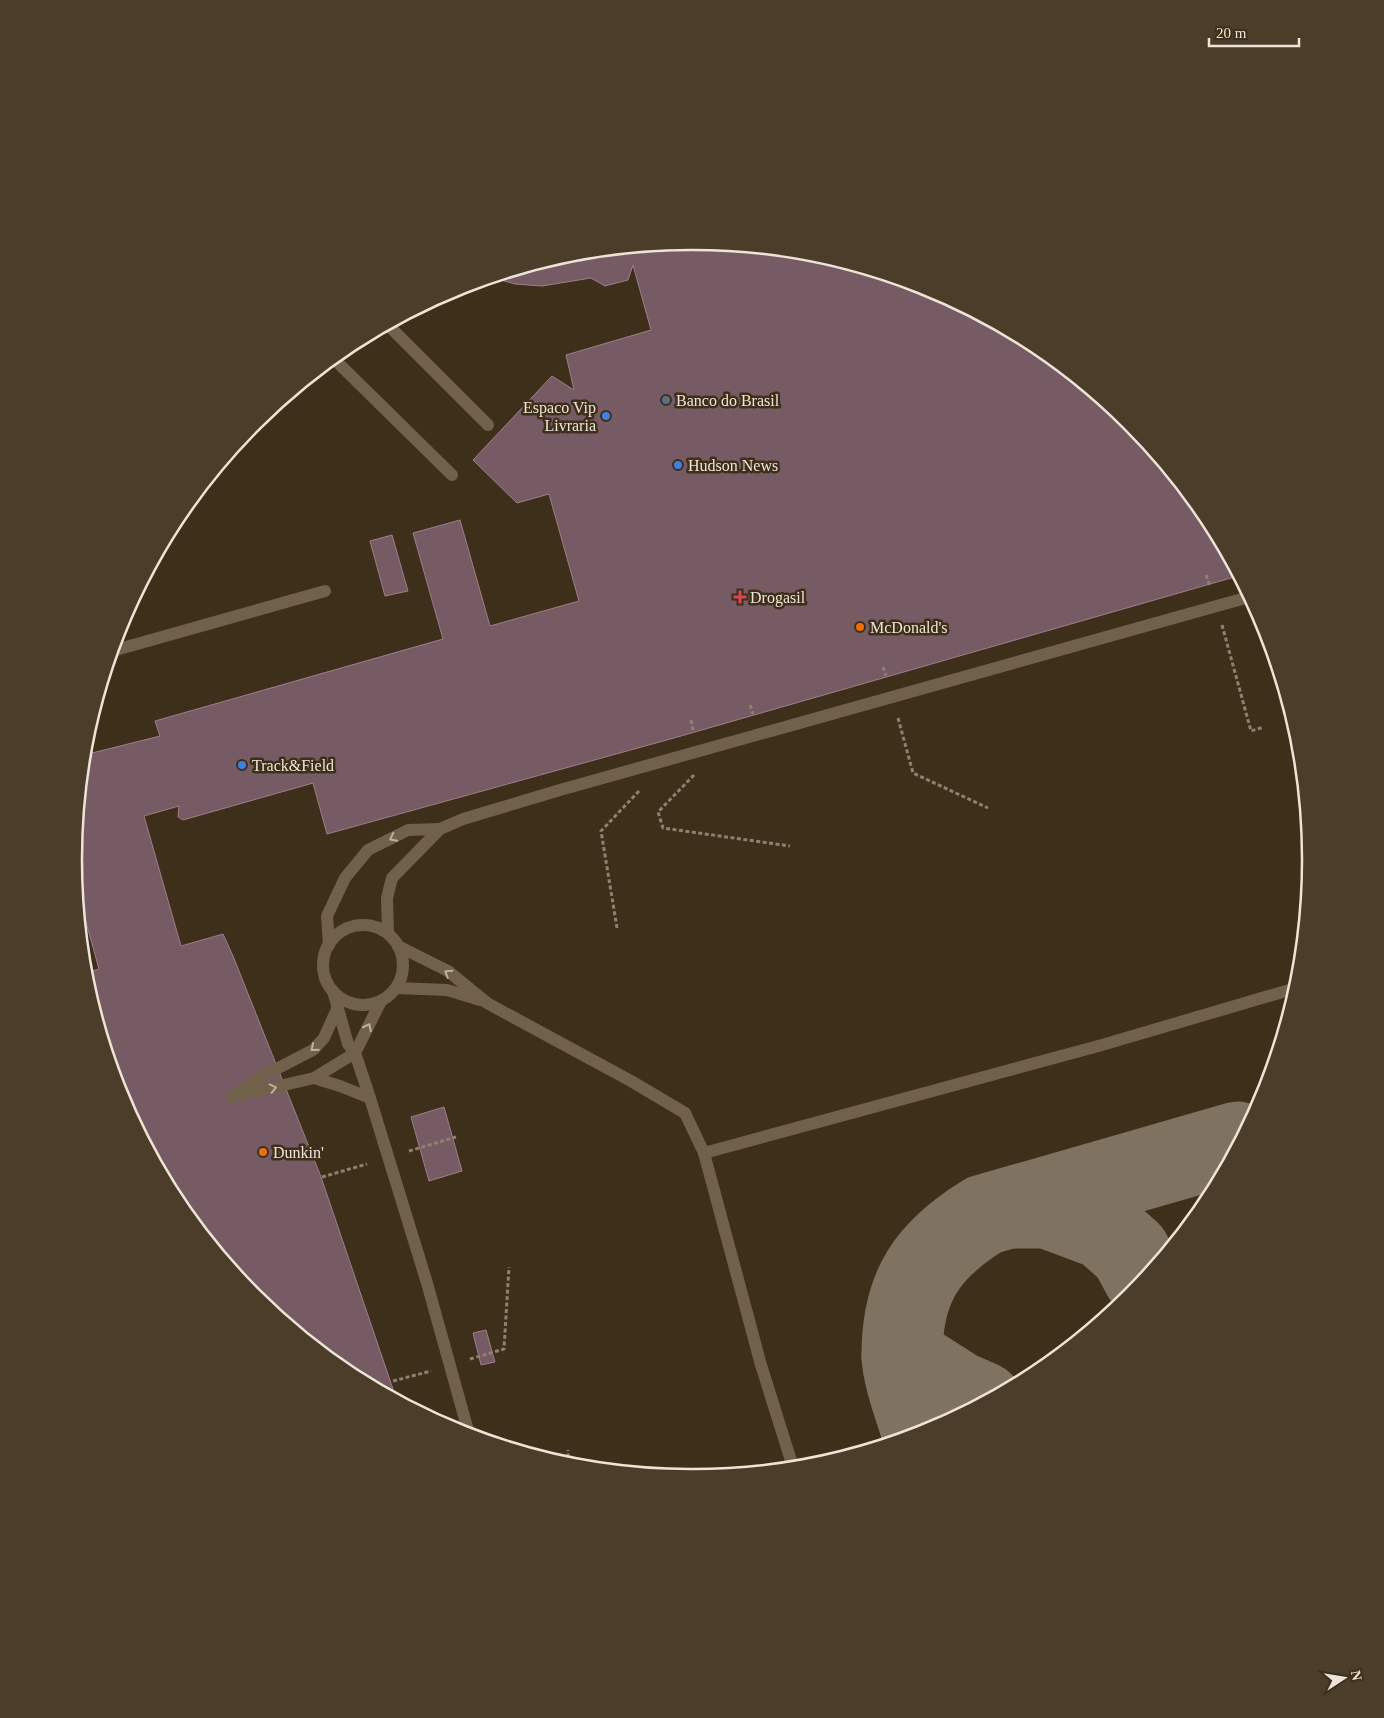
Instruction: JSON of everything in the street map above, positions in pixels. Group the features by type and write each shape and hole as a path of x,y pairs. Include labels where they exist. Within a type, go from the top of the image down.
{"lane":[{"path":"392,329 488,425"},
{"path":"338,363 452,475"},
{"path":"121,648 325,591"},
{"path":"329,945 327,916 345,878 368,850 408,830 440,829 463,819 551,792 1243,599"},
{"path":"388,933 388,898 392,878 440,829"},
{"path":"338,1007 324,1038 313,1050 259,1078 232,1097 314,1078 355,1053 381,1001 396,988 401,978 403,966 398,946 388,933 374,926 359,925 345,929 329,945 325,953 324,969 328,984 343,1000 356,1004 369,1004 381,1001"},
{"path":"398,946 448,971 487,1002 631,1081 685,1113 704,1153 761,1365 791,1460"},
{"path":"396,988 447,990 487,1002"},
{"path":"333,991 348,1044 355,1053 370,1098 466,1425"},
{"path":"704,1153 1102,1045 1287,991"},
{"path":"314,1078 370,1098"}],"path":[{"path":"1206,575 1251,731 1264,727"},
{"path":"883,667 913,773 988,808"},
{"path":"726,744 754,715 750,705"},
{"path":"691,720 694,733"},
{"path":"699,771 658,812 663,828 790,846"},
{"path":"617,928 601,831 641,789"},
{"path":"393,1382 504,1349 509,1266"},
{"path":"568,1450 568,1456"}],"building":[{"path":"652,251 732,251 811,261 850,270 925,296 962,312 1031,352 1094,401 1123,428 1176,488 1199,520 1233,578 674,738 327,834 313,783 183,820 178,817 179,806 144,816 181,946 223,934 233,956 321,1177 393,1391 353,1366 321,1343 261,1290 208,1230 185,1198 145,1129 115,1055 103,1017 94,978 93,971 99,969 87,924 82,859 88,779 92,753 160,736 155,721 443,639 413,533 460,520 490,626 579,601 549,494 517,503 473,460 552,376 574,390 566,355 651,330 633,265 628,280 605,286 591,278 542,286 515,284 502,280 573,261 612,255"},
{"path":"392,535 408,591 385,596 370,541"},
{"path":"444,1107 462,1171 429,1181 411,1117"},
{"path":"486,1330 495,1362 481,1365 473,1333"}],"taxiway":[{"path":"919,1424 904,1373 902,1355 903,1331 913,1290 933,1257 947,1242 984,1215 1231,1144"},
{"path":"1010,1208 1048,1208 1104,1229 1130,1252 1140,1271"},
{"path":"902,1356 957,1391 975,1399"}],"place":[{"name":"Banco do Brasil","path":"666,400"},
{"name":"Espaco Vip Livraria","path":"606,416"},
{"name":"Hudson News","path":"678,465"},
{"name":"Drogasil","path":"740,597"},
{"name":"McDonald's","path":"860,627"},
{"name":"Track&Field","path":"242,765"},
{"name":"Dunkin'","path":"263,1152"}]}
